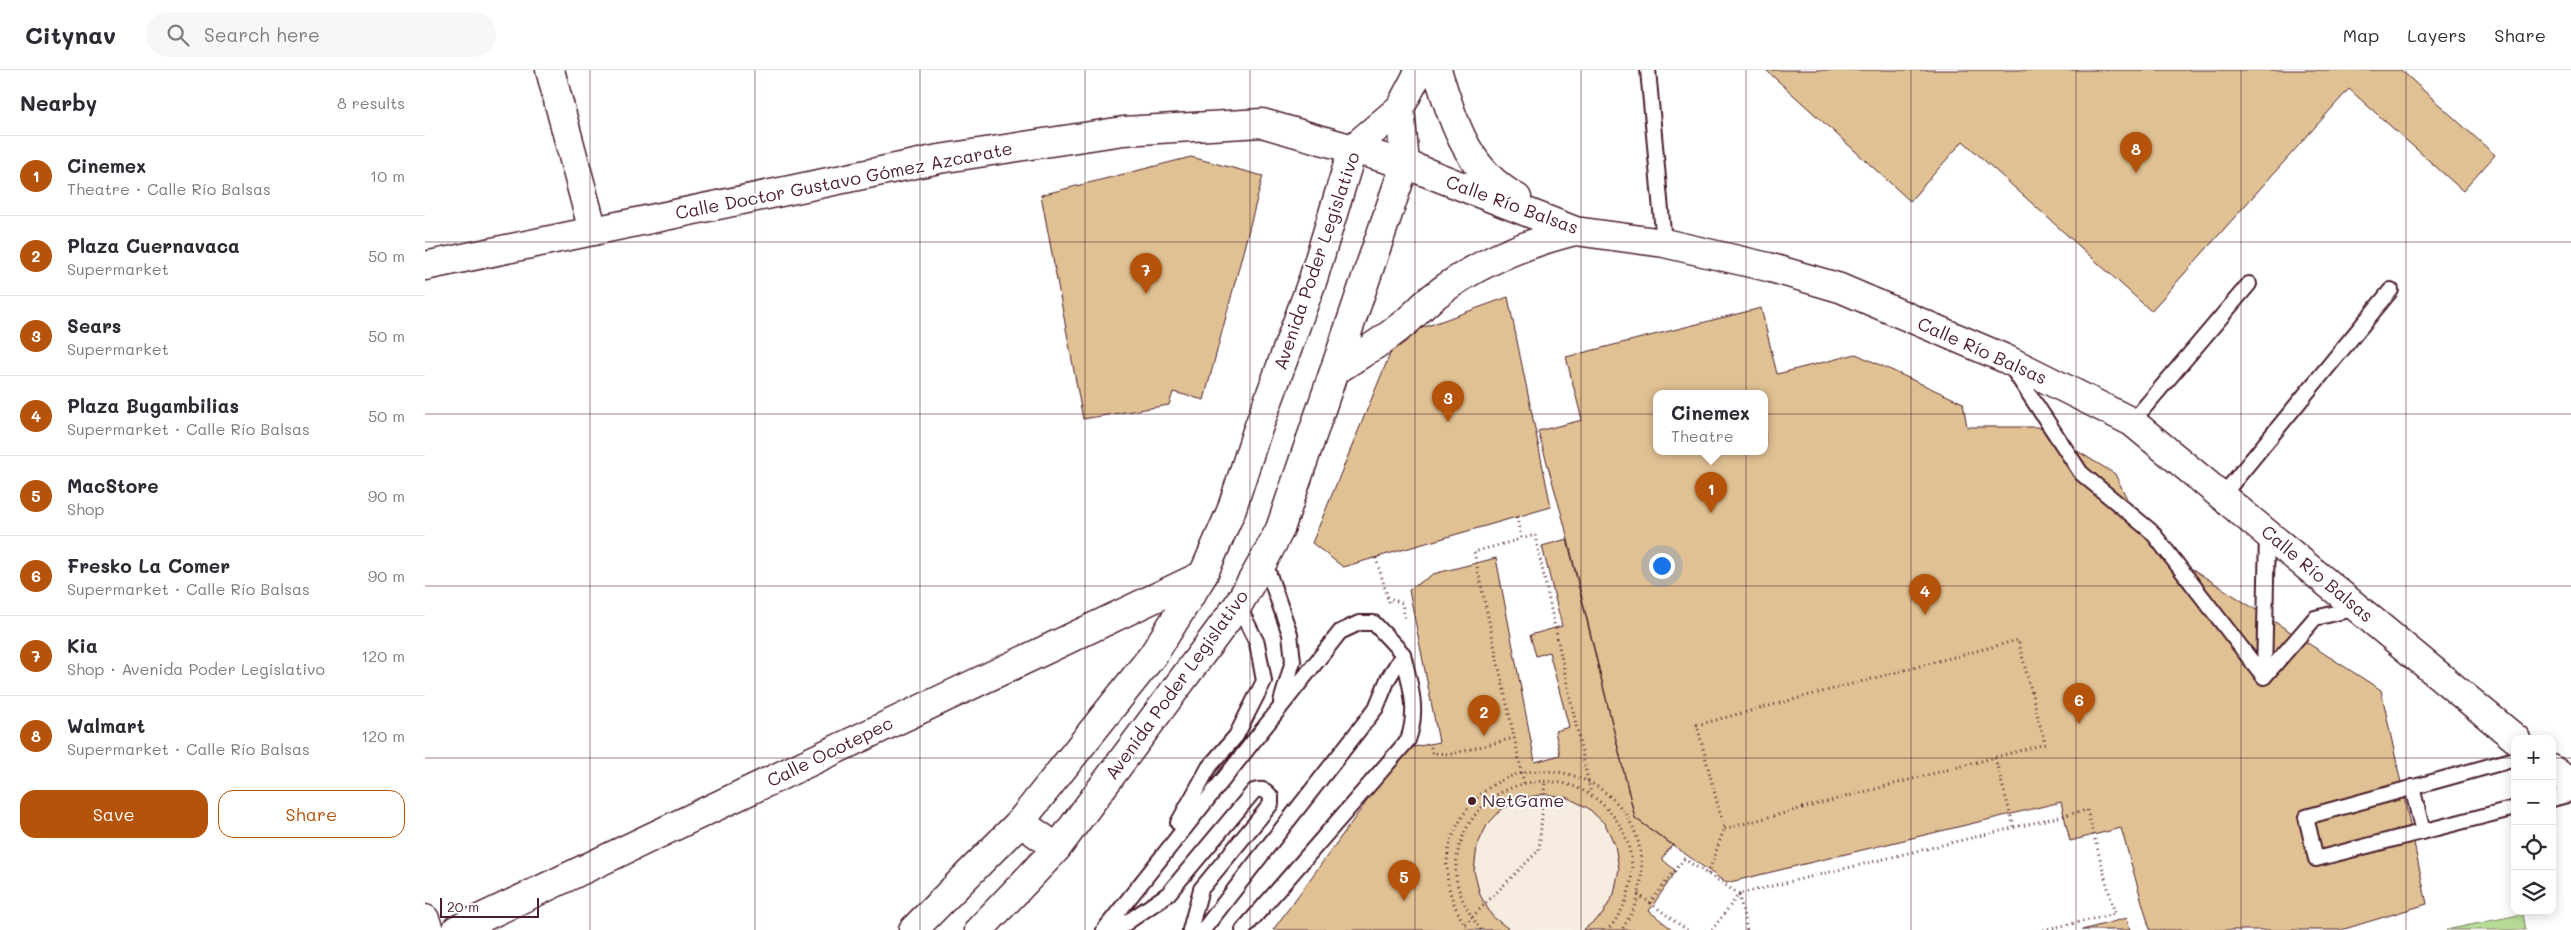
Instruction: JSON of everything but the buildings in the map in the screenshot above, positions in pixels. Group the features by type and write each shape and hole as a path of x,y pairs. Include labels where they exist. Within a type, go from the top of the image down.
{"street":[{"path":"550,70 593,231"},
{"path":"1399,108 1420,70"},
{"path":"1437,70 1455,124 1475,164 1505,192 1575,231"},
{"name":"Avenida Poder Legislativo","path":"913,930 1020,822 1153,655 1203,575 1231,511 1256,434 1313,279 1353,148 1399,108"},
{"name":"Avenida Poder Legislativo","path":"979,930 1057,848 1238,605 1280,529 1405,164 1399,108"},
{"name":"Calle Doctor Gustavo Gómez Azcarate","path":"425,266 939,159 1123,131 1262,123 1353,148"},
{"name":"Calle Río Balsas","path":"1353,148 1405,164 1575,231 1664,243 1768,267 1840,288 2006,359 2132,422 2511,735"},
{"path":"1335,370 1401,326 1432,298 1466,274 1500,255 1536,241 1575,231"},
{"name":"Calle Ocotepec","path":"456,930 1203,575"},
{"path":"2556,772 2571,784"},
{"path":"1020,822 1057,848"},
{"path":"425,919 429,930"}],"lane":[{"path":"1647,70 1664,243"},
{"path":"2132,422 2249,284"},
{"path":"2223,496 2391,290"},
{"path":"2006,359 2081,473 2152,532 2264,677"},
{"path":"2264,677 2267,533"},
{"path":"1264,560 1290,634 1293,661 1280,707"},
{"path":"1160,857 1209,767 1236,736 1264,681 1257,643 1238,605"},
{"path":"2264,677 2315,618 2358,608"},
{"path":"1103,930 1340,632 1359,623 1374,623 1403,654 1414,704 1414,724 1408,740 1243,930"},
{"path":"1203,930 1376,708 1388,679 1403,654"},
{"path":"2511,760 2306,817 2316,859 2511,809"},
{"path":"2412,787 2423,832"},
{"path":"1116,930 1168,894 1254,791 1260,789 1267,791 1271,797 1271,804 1201,889 1190,930"},
{"path":"2556,798 2571,794"}],"path":[{"path":"1517,517 1521,538"},
{"path":"1524,783 1473,552 1535,535 1591,794"},
{"path":"1708,874 1724,829 1697,725 2018,640 2045,744 1724,829"},
{"path":"1429,739 1432,752 1451,754 1514,738"},
{"path":"1995,758 2015,827"},
{"path":"1475,921 1468,930 1458,915 1447,885 1447,852 1458,821 1478,796 1491,787 1505,778 1536,770 1569,773 1598,786 1622,808 1637,837 1643,869 1638,894 1622,930"},
{"path":"1481,930 1465,908 1457,882 1457,853 1463,835 1467,826 1484,804 1507,788 1534,780 1564,782 1591,794 1613,814 1628,840 1633,868 1627,898 1614,924 1607,930"},
{"path":"1465,924 1539,850 1545,781"},
{"path":"1712,930 1739,894 2087,810 2115,914 2043,930"},
{"path":"1650,903 1684,859 1739,894 1747,930"},
{"path":"1638,894 1687,930"}],"shaded area":[{"path":"1545,794 1568,798 1588,808 1605,824 1615,845 1619,869 1614,894 1602,915 1583,930 1510,930 1492,916 1480,895 1474,871 1477,846 1487,825 1502,809 1523,798"}],"green space":[{"path":"2523,915 2526,930 2446,930"}],"place":[{"name":"Walmart","path":"2136,173"},
{"name":"Kia","path":"1146,294"},
{"name":"Sears","path":"1448,422"},
{"name":"Cinemex","path":"1711,513"},
{"name":"Plaza Bugambilias","path":"1925,615"},
{"name":"Fresko La Comer","path":"2079,724"},
{"name":"Plaza Cuernavaca","path":"1484,736"},
{"name":"NetGame","path":"1472,801"},
{"name":"MacStore","path":"1404,901"}]}
